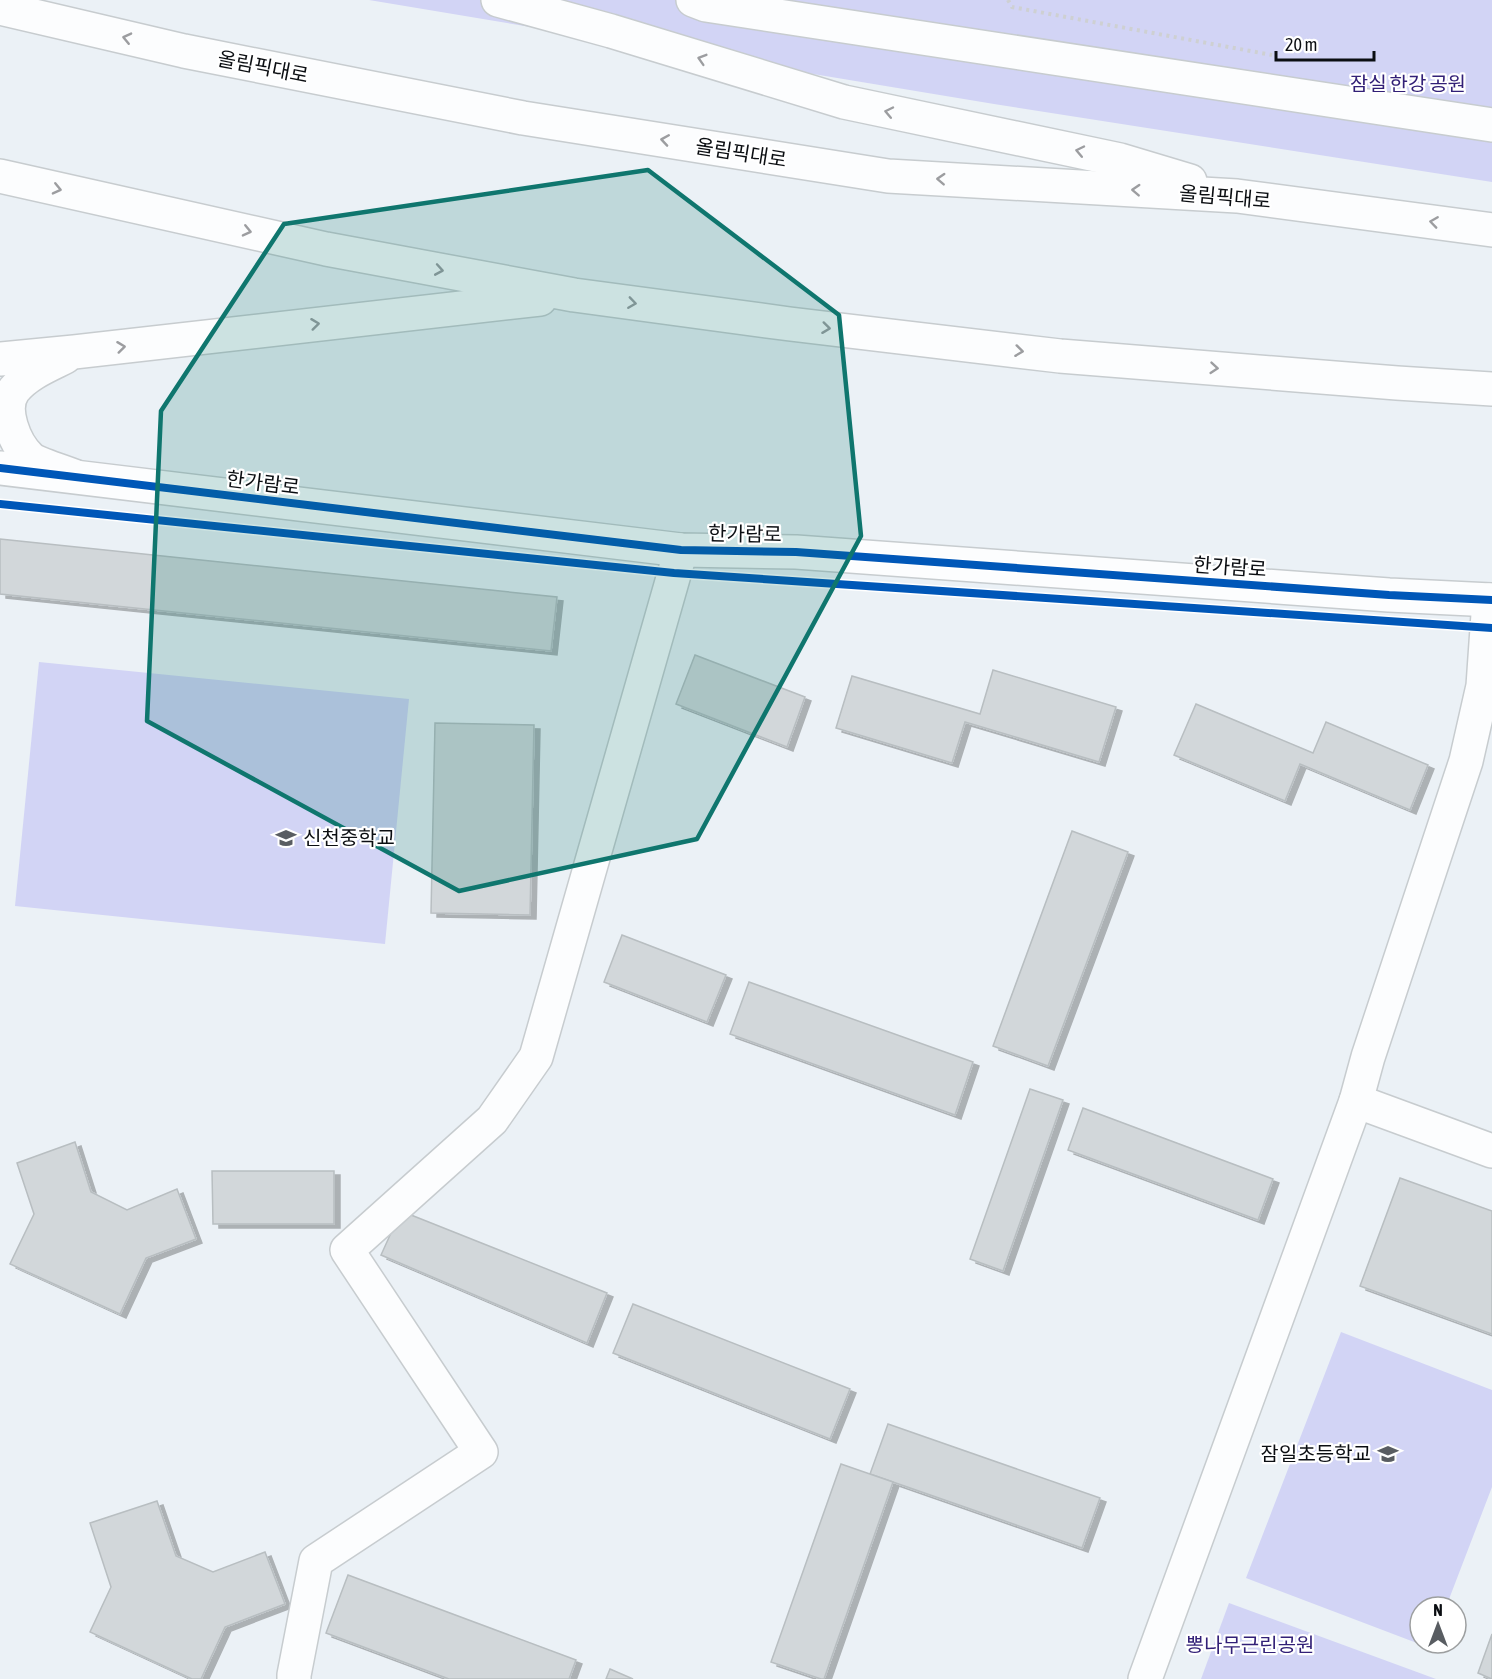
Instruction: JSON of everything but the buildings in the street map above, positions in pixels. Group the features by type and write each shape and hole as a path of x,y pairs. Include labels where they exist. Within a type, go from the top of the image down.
{"main road":[{"path":"498,0 844,102 1120,160 1238,196"},
{"path":"693,0 706,5 1492,125"},
{"name":"올림픽대로","path":"0,8 184,51 523,118 888,176 1238,196 1492,230"},
{"path":"0,176 326,249 574,295 790,324 1060,356 1492,389"},
{"path":"0,359 574,295"},
{"path":"74,352 29,376 12,392 7,412 13,435 31,459 74,476"},
{"name":"한가람로","path":"0,468 681,550 796,552 1389,595 1490,600"},
{"path":"294,1679 316,1561 481,1452 347,1250 492,1119 536,1057 681,550"},
{"path":"1144,1679 1356,1101 1368,1057 1466,761 1483,686 1490,600"},
{"path":"1356,1101 1492,1151"}],"path":[{"path":"1008,0 1012,7 1283,57 1280,93"}],"highlighted area":[{"path":"648,170 839,315 861,536 697,839 459,891 147,721 161,411 284,224"}],"green space":[{"name":"잠실 한강 공원","path":"369,0 1492,0 1492,182 994,104"},
{"path":"39,662 409,699 385,944 15,906"},
{"path":"1341,1332 1492,1390 1492,1487 1451,1595 1408,1595 1408,1640 1246,1578"},
{"name":"뽕나무근린공원","path":"1229,1603 1436,1679 1201,1679"}],"cycle path":[{"path":"0,468 681,550 796,552 1389,595 1492,600"},
{"path":"0,504 674,573 1492,628"}],"place":[{"name":"신천중학교","path":"286,838"},
{"name":"잠일초등학교","path":"1388,1454"}]}
